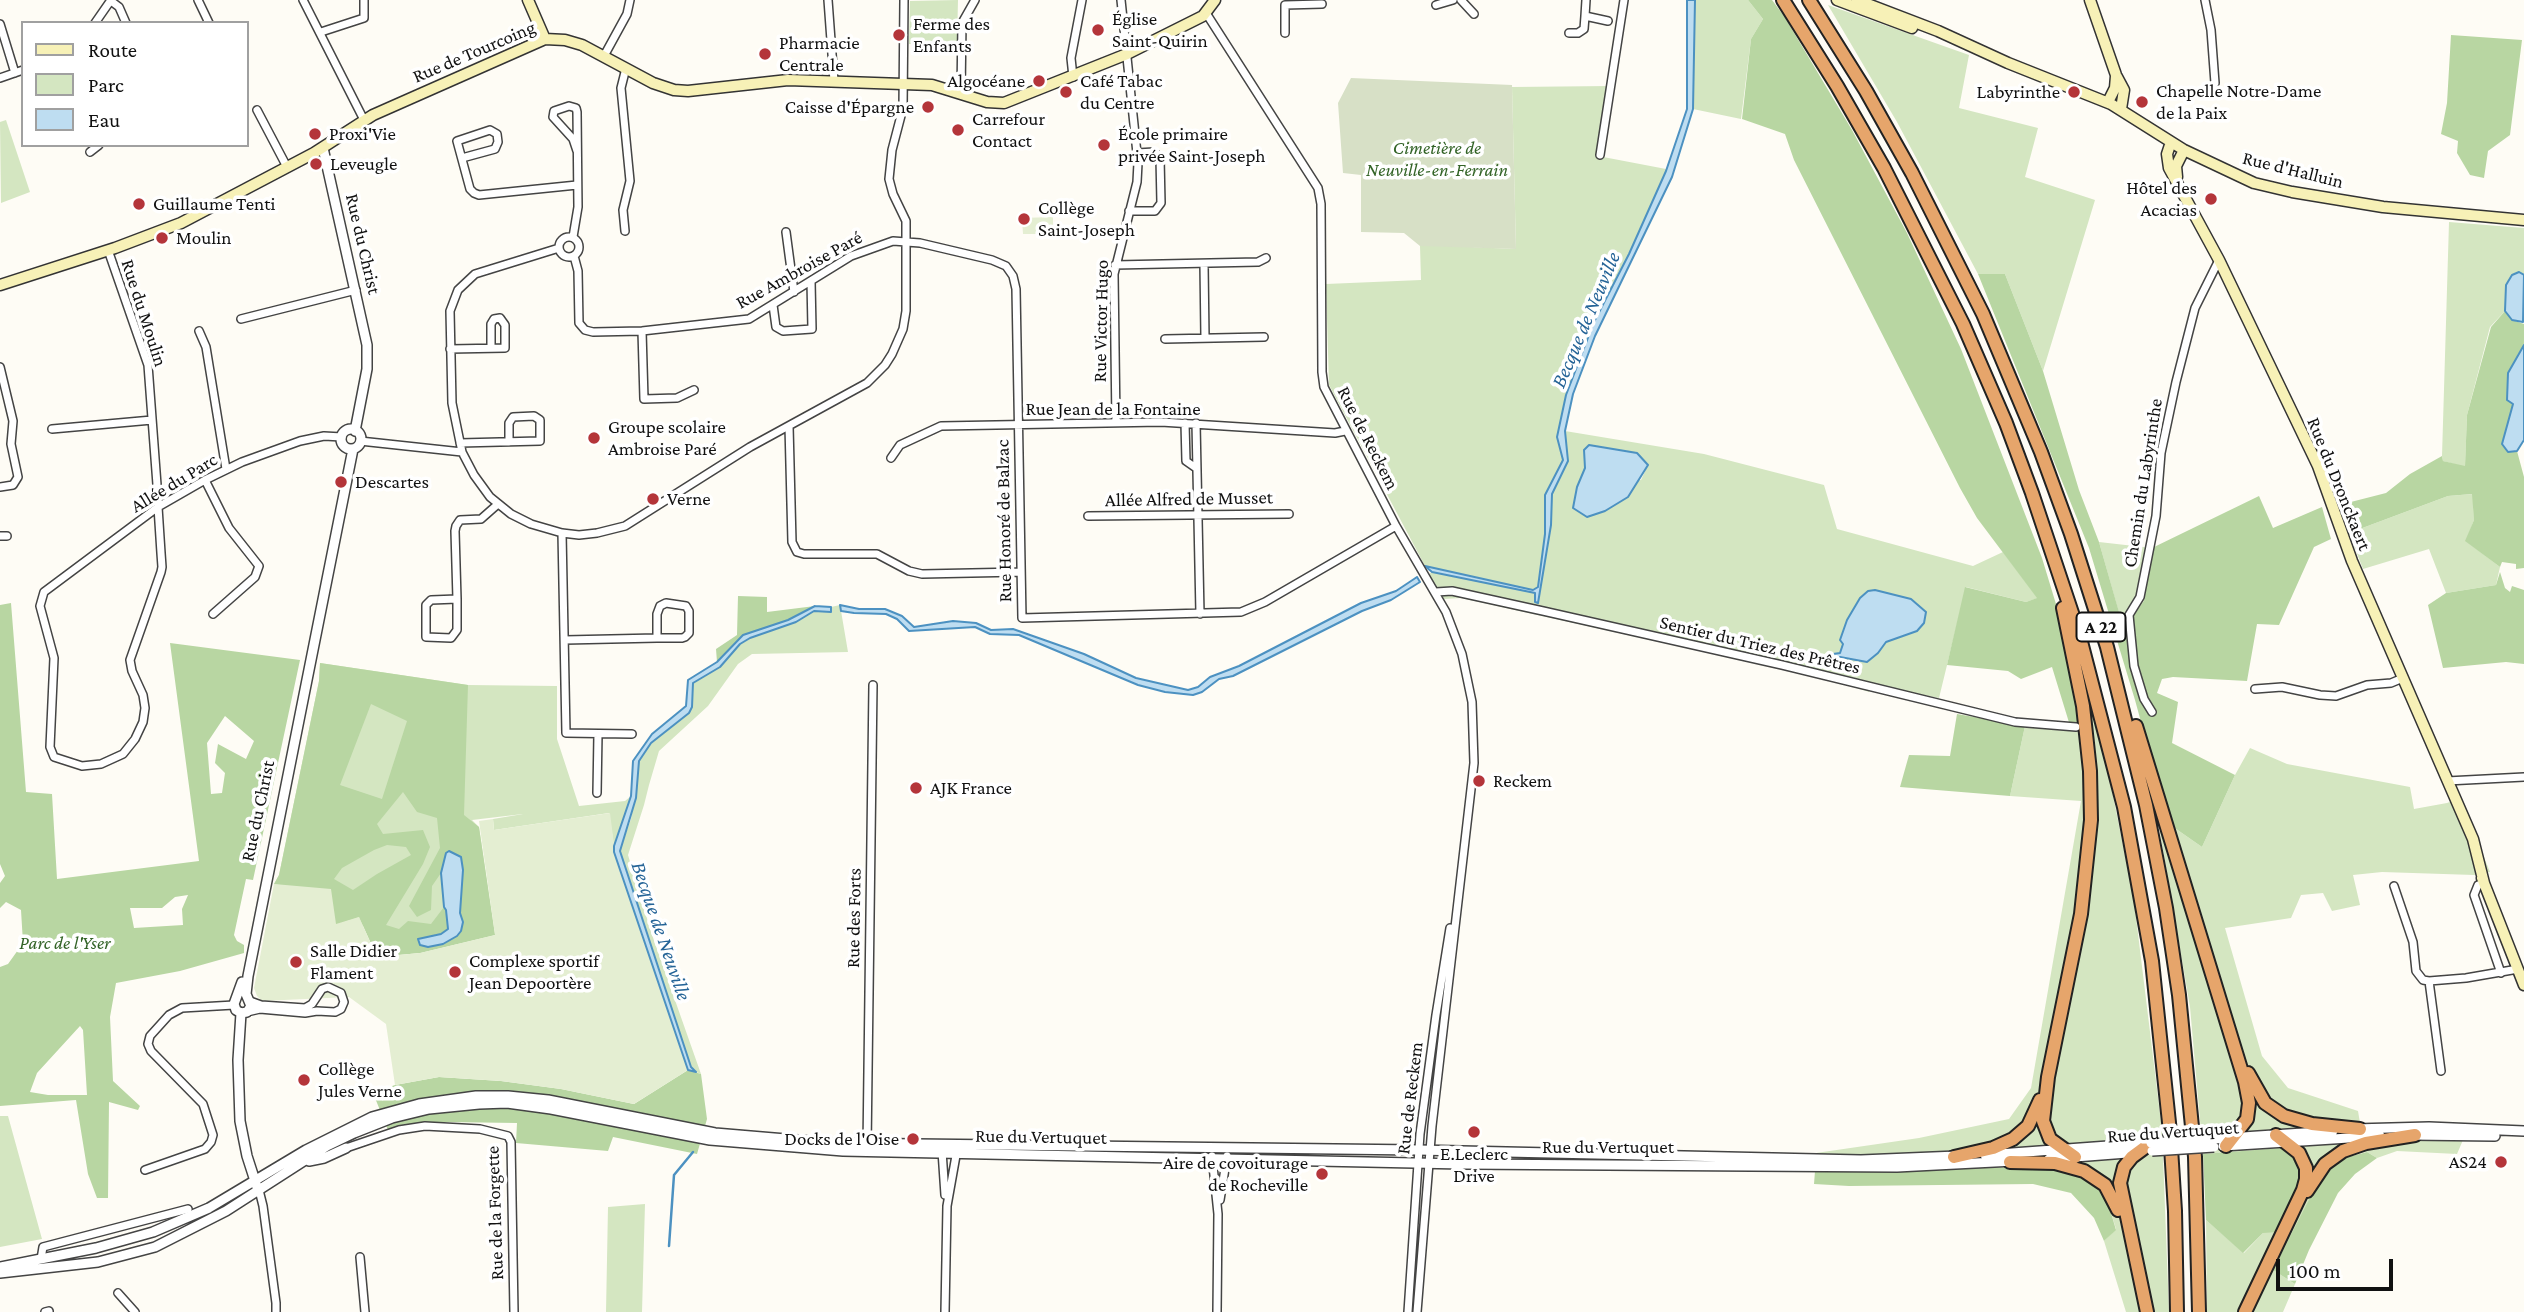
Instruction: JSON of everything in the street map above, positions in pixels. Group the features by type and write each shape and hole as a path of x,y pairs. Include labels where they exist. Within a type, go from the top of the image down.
{"highway":[{"name":"A 22","path":"1783,0 1853,113 1924,243 1988,380 2063,582 2093,682 2124,807 2156,991 2168,1102 2177,1312"},
{"name":"A 22","path":"1809,0 1878,111 1945,236 2007,369 2090,591 2118,687 2146,805 2166,908 2179,995 2192,1120 2199,1312"},
{"path":"2032,493 2077,666 2086,722 2090,839 2083,899 2048,1077 2044,1125 2050,1139 2075,1157"},
{"path":"2057,497 2095,590 2245,1082 2249,1103 2247,1119 2222,1142"},
{"path":"2232,1037 2258,1093 2279,1114 2304,1123 2360,1129"},
{"path":"1954,1157 1993,1148 2018,1135 2032,1120 2048,1077"},
{"path":"2276,1135 2288,1142 2302,1158 2306,1168 2306,1179 2276,1249"},
{"path":"2245,1312 2313,1181 2333,1157 2360,1144 2415,1135"},
{"path":"2147,1312 2120,1183 2124,1167 2137,1152 2152,1147"},
{"path":"2010,1162 2062,1164 2096,1178 2112,1195 2136,1260"}],"main road":[{"path":"528,0 545,39"},
{"name":"Rue de Tourcoing","path":"0,285 181,223 323,148 364,120 545,39 569,41 604,56 659,86 679,91 780,80 834,81 932,85 993,103 1004,103 1127,54 1206,13 1215,0"},
{"name":"Rue d'Halluin","path":"1838,0 1883,8"},
{"name":"Rue d'Halluin","path":"1857,0 1883,8 2108,102 2184,150 2238,177 2291,192 2399,209 2524,220"},
{"path":"2090,0 2125,93 2121,109"},
{"path":"2108,102 2116,88 2116,75"},
{"name":"Rue du Dronckaert","path":"2171,142 2167,162 2219,260 2318,466 2345,544 2473,839 2484,883 2524,985"},
{"path":"2179,185 2176,166 2184,150"}],"street":[{"path":"95,21 111,0 119,7 125,21"},
{"path":"198,0 208,21"},
{"path":"303,0 364,120"},
{"path":"321,32 364,18 364,0"},
{"path":"604,56 626,17 630,0"},
{"path":"828,0 834,81"},
{"path":"559,248 483,271 465,281 451,306 452,402 462,452 477,481 498,504 531,524 562,533 597,533 625,526 733,457 862,387 889,360 904,322 905,216 893,194 889,179 892,150 902,113 904,0"},
{"path":"961,93 962,23 975,0"},
{"path":"1073,77 1071,58 1082,0"},
{"name":"Rue Victor Hugo","path":"1116,423 1115,265 1137,182 1137,153 1121,0"},
{"path":"1436,5 1453,0"},
{"path":"1461,0 1474,14"},
{"path":"1569,33 1578,33 1584,29 1586,0"},
{"path":"1600,155 1624,0"},
{"path":"2205,0 2211,30 2215,83"},
{"path":"1285,33 1285,5 1312,2 1322,4"},
{"name":"Rue de Reckem","path":"1206,13 1318,188 1321,204 1322,382 1345,431 1449,619 1462,654 1474,720 1473,770 1418,1150 1423,1163 1417,1312"},
{"path":"1585,16 1608,21"},
{"path":"0,24 19,72 0,78"},
{"path":"625,231 623,210 630,181 621,88 626,68"},
{"path":"573,237 577,214 577,151 577,112 576,108 569,106 554,111 553,117 573,139 577,151"},
{"path":"257,110 287,167"},
{"path":"462,158 495,149 497,134 490,130 457,141 470,189 479,195 577,185"},
{"path":"90,152 96,147"},
{"name":"Rue du Christ","path":"323,148 368,353 366,380 355,431"},
{"path":"1129,211 1155,211 1161,203 1160,158 1154,152 1137,153"},
{"path":"786,232 794,292"},
{"path":"573,237 579,242 579,247 573,256 563,255 559,248 562,239 573,237"},
{"name":"Rue Ambroise Paré","path":"573,256 578,271 579,318 582,328 589,332 642,331 742,321 755,317 866,249 892,241 906,241"},
{"name":"Rue Honoré de Balzac","path":"906,241 1000,262 1010,270 1016,289 1022,618 1200,614"},
{"name":"Rue du Moulin","path":"54,757 82,766 101,764 123,754 138,734 144,715 144,701 130,660 159,583 161,553 146,358 108,250"},
{"path":"1115,265 1258,262 1266,258"},
{"name":"Chemin du Labyrinthe","path":"2152,712 2144,699 2134,666 2129,615 2140,597 2156,516 2163,442 2176,382 2195,308 2219,260"},
{"path":"1204,264 1205,338"},
{"path":"773,305 776,327 783,331 812,329 811,281"},
{"path":"241,319 356,290"},
{"path":"199,331 206,347 226,469"},
{"path":"642,331 644,399 677,398 694,390"},
{"path":"1165,339 1264,337"},
{"path":"450,349 491,348"},
{"path":"0,367 13,421 11,444 18,477 16,483 0,487"},
{"path":"460,443 509,442 540,441 540,421 534,416 513,417 509,423 509,442"},
{"path":"52,429 152,420"},
{"path":"1185,423 1186,461 1196,468"},
{"path":"1196,423 1200,614 1235,613 1258,606 1396,526"},
{"name":"Rue Jean de la Fontaine","path":"891,458 900,445 936,427 1196,423 1335,433 1345,431"},
{"path":"789,426 792,542 797,552 877,554 909,571 922,574 1021,572"},
{"path":"357,445 360,435 347,430 342,436 344,446 462,452"},
{"name":"Allée du Parc","path":"54,757 50,747 54,664 40,606 41,596 50,586 158,507 205,480 226,469 300,441 324,436 342,436"},
{"name":"Rue du Christ","path":"249,999 246,988 252,953 357,445"},
{"path":"205,480 229,528 259,566 255,577 213,614"},
{"path":"457,599 431,600 426,605 426,637 454,636 457,630 457,599 456,526 460,520 486,517 498,504"},
{"name":"Allée Alfred de Musset","path":"1088,516 1289,514"},
{"path":"562,533 566,733 632,734"},
{"name":"Sentier du Triez des Prêtres","path":"1436,592 1452,591 1543,611 1782,665 2015,722 2076,727"},
{"path":"565,640 682,638 687,635 689,611 686,606 666,603 660,606 657,614 657,638"},
{"name":"Rue du Christ","path":"235,1002 241,988 308,656 317,632"},
{"path":"2255,689 2282,687 2336,696 2367,685 2391,683 2403,678"},
{"name":"Rue des Forts","path":"867,1148 873,685"},
{"path":"597,793 598,734"},
{"path":"2447,781 2524,777"},
{"path":"2484,883 2474,890 2474,895 2501,973"},
{"path":"2394,886 2413,942 2416,971 2421,978 2429,981 2518,970"},
{"name":"Rue de Reckem","path":"1408,1312 1423,1163 1429,1150 1451,975 1457,889"},
{"path":"2429,981 2441,1071"},
{"path":"145,1170 205,1149 213,1135 203,1104 151,1051 148,1044 150,1036 169,1015 182,1008 235,1002 242,996 261,1005 305,1008 312,1004 322,989 328,987 341,993 344,1002 341,1009 335,1012 304,1013 257,1009 244,1012 236,1010 235,1002"},
{"path":"249,999 251,1006 244,1012 238,1060 240,1121 265,1220 275,1312"},
{"path":"0,1273 112,1260 155,1247 194,1229 306,1150 348,1128 372,1117 443,1099 508,1096 548,1100 692,1133"},
{"path":"0,1267 96,1248 153,1232 257,1186 358,1131 392,1118 429,1109 507,1103 692,1133"},
{"path":"362,1142 358,1128 372,1117"},
{"name":"Rue de la Forgette","path":"346,1148 399,1130 425,1126 480,1129 505,1134 511,1142 514,1312"},
{"name":"Rue du Vertuquet","path":"692,1133 783,1148 1212,1153 1429,1150 1826,1159 1954,1157 2062,1149 2152,1147 2360,1129 2429,1127 2524,1134"},
{"path":"348,1128 358,1131"},
{"name":"Rue du Vertuquet","path":"2222,1142 2524,1134"},
{"path":"304,1162 324,1158 346,1148"},
{"path":"942,1149 947,1206 945,1312"},
{"path":"947,1206 957,1149"},
{"name":"Rue du Vertuquet","path":"1227,1153 1423,1163 1897,1167 2137,1152"},
{"path":"1212,1153 1218,1214 1217,1312"},
{"path":"1218,1214 1227,1153"},
{"path":"16,1271 37,1264 41,1259 43,1247 188,1209"},
{"path":"360,1257 365,1312"},
{"path":"41,1259 56,1267"},
{"path":"118,1293 135,1312"}],"green space":[{"path":"958,0 957,43 909,44 910,1"},
{"path":"1695,0 1748,0 1763,19 1751,39 1741,119 1693,109"},
{"path":"1748,0 1772,0 1784,16 1852,130 1907,233 1961,349 2042,558 2059,614 2079,719 2071,729 2052,667 2021,679 2008,671 1947,665 1965,587 2026,602 2037,598 1977,518 1960,488 1794,160 1785,134 1742,119 1751,39 1763,19"},
{"path":"1828,5 1969,55 1959,108 2038,128 2025,177 2095,200 2043,371 2005,274 1978,274 1897,122"},
{"path":"2451,35 2522,40 2510,135 2488,151 2484,178 2470,175 2457,153 2458,141 2441,134 2447,103"},
{"name":"Cimetière de Neuville-en-Ferrain","path":"1351,78 1512,85 1516,249 1420,246 1404,233 1361,232 1361,175 1343,173 1338,103"},
{"path":"1610,86 1598,156 1666,171 1629,254 1605,299 1566,395 1557,437 1563,460 1544,506 1545,534 1538,587 1533,590 1425,566 1329,385 1326,284 1421,280 1420,246 1516,249 1512,87"},
{"path":"6,120 30,192 1,203 0,122"},
{"path":"1053,217 1053,234 1023,234 1022,218"},
{"path":"2449,222 2524,228 2524,275 2519,272 2512,275 2506,285 2505,311 2490,327 2467,415 2465,467 2443,461 2442,456"},
{"path":"1978,274 2005,274 2043,371 2079,490 2099,542 2123,626 2144,601 2152,548 2259,496 2273,528 2322,507 2331,539 2314,547 2279,625 2257,624 2247,681 2173,677 2162,679 2157,693 2178,702 2172,743 2235,775 2202,847 2169,824 2089,548"},
{"path":"2505,311 2512,320 2524,324 2524,345 2517,356 2513,404 2502,444 2508,452 2517,451 2524,477 2524,568 2516,569 2516,564 2502,562 2500,567 2465,541 2474,520 2472,494 2448,496 2349,533 2339,505 2386,493 2410,474 2442,456 2443,461 2465,466 2467,415 2491,327"},
{"path":"1565,431 1704,454 1824,485 1837,529 1973,566 2003,552 2038,598 2026,602 1966,587 1939,698 1872,685 1869,692 1835,681 1461,598 1444,599 1429,574 1432,572 1535,593 1535,602 1538,603 1551,525 1552,494 1568,462","holes":["1584,450 1637,453 1648,465 1641,480 1577,487 1585,468"]},
{"path":"2473,494 2474,520 2466,541 2500,567 2496,585 2446,593 2429,549 2363,569 2349,533 2448,496"},
{"path":"2099,542 2152,548 2144,601 2123,627"},
{"path":"2500,572 2505,588 2510,592 2512,586 2524,590 2524,664 2506,662 2443,668 2428,605 2446,593 2496,585"},
{"path":"738,596 767,597 767,612 815,606 788,620 743,635 717,662 716,649 737,635"},
{"name":"Parc de l'Yser","path":"11,603 26,792 52,794 57,879 199,861 170,643 300,660 253,880 246,879 234,935 237,941 244,945 244,953 180,971 116,983 110,1017 113,1081 140,1106 138,1110 109,1102 108,1198 97,1198 88,1174 76,1100 0,1106 0,967 8,964 23,943 21,910 6,902 0,908 0,883 5,876 0,864 0,605","holes":["225,716 254,741 246,759 218,744 215,763 225,773 222,793 211,794 207,743","188,895 182,909 183,925 134,928 130,908 162,908 175,897","80,1026 83,1030 87,1095 30,1092 37,1073"]},
{"path":"840,605 848,652 752,654 738,664 708,706 659,751 628,855 651,932 701,1074 691,1067 620,850 631,819 639,761 651,743 692,707 693,683 720,667 740,644 759,634 796,622 814,611 831,612 831,607"},
{"path":"320,663 468,685 557,686 557,739 579,806 625,801 631,796 614,846 609,813 494,830 493,819 523,814 472,820 479,827 495,935 420,953 274,884 279,875 319,681"},
{"path":"320,663 468,685 464,815 479,827 495,935 420,953 377,957 359,917 336,925 286,886 274,884 279,875 319,681","holes":["371,704 407,721 382,799 340,785","403,792 417,812 437,818 440,848 409,906 417,917 431,910 432,886 441,873 446,853 463,870 460,914 463,922 428,947 435,935 448,929 444,907 431,924 408,921 399,929 386,925 423,864 430,847 423,830 383,834 377,824","387,845 406,847 411,855 353,890 334,879 342,868"]},
{"path":"1957,714 2025,726 2010,796 1900,787 1909,755 1950,756"},
{"path":"2094,716 2110,780 2134,901 2162,1130 2169,1312 2126,1312 2104,1241 2116,1229 2107,1199 2028,1167 1815,1171 1816,1153 1919,1138 2009,1119 2031,1088 2081,801 2010,796 2025,726 2071,729 2079,719"},
{"path":"2250,748 2287,764 2410,787 2414,809 2460,798 2490,872 2474,875 2382,872 2353,875 2360,905 2332,911 2323,893 2301,895 2291,918 2225,928 2262,1056 2288,1088 2358,1111 2360,1123 2493,1125 2496,1141 2463,1140 2457,1154 2397,1151 2377,1158 2367,1152 2355,1154 2313,1190 2303,1215 2273,1270 2295,1284 2283,1312 2207,1312 2206,1220 2244,1253 2263,1233 2281,1148 2203,1154 2190,1007 2159,827 2169,824 2202,847"},
{"name":"Complexe sportif Jean Depoortère","path":"610,813 615,852 688,1070 634,1104 561,1089 501,1081 439,1077 395,1085 386,1024 349,997 262,1001 257,996 254,988 274,884 331,889 336,924 359,917 377,957 420,953 495,935 479,821 493,819 494,830"},
{"path":"688,1070 701,1074 707,1119 697,1154 613,1137 608,1151 516,1143 517,1123 447,1122 388,1130 373,1093 395,1085 439,1077 561,1089 634,1104"},
{"path":"0,1116 8,1116 42,1239 0,1247"},
{"path":"2281,1148 2289,1151 2298,1160 2303,1182 2277,1232 2263,1233 2243,1253 2206,1220 2203,1154"},
{"path":"2367,1152 2377,1158 2355,1174 2338,1193 2295,1284 2273,1270 2320,1178 2344,1158"},
{"path":"2028,1167 2072,1173 2095,1184 2107,1199 2116,1230 2104,1241 2094,1218 2071,1193 2033,1184 1814,1184 1815,1171"},
{"path":"645,1204 642,1312 606,1312 608,1207"}],"water":[{"path":"1687,0 1695,0 1693,109 1672,177 1595,336 1573,394 1565,431 1568,461 1552,494 1551,525 1538,603 1535,602 1535,593 1432,572 1425,566 1533,590 1538,587 1545,534 1545,495 1563,460 1557,437 1566,395 1594,322 1629,254 1666,171 1687,109"},
{"path":"2519,272 2524,275 2523,322 2512,320 2505,311 2506,285 2512,275"},
{"path":"2524,345 2524,440 2517,451 2508,452 2502,444 2513,404 2507,400 2508,373"},
{"path":"1589,445 1637,453 1648,465 1628,497 1605,511 1587,517 1573,508 1577,487 1585,468 1584,450"},
{"path":"1417,577 1420,582 1391,600 1362,611 1233,676 1219,679 1202,692 1193,695 1138,685 1019,635 990,634 975,627 909,631 897,619 886,614 841,611 840,605 859,609 885,609 902,616 914,627 953,621 976,623 991,630 1013,629 1084,654 1136,678 1188,690 1361,603 1396,591"},
{"path":"1875,590 1911,599 1926,612 1924,623 1917,631 1886,642 1867,662 1831,658 1833,654 1840,653 1843,644 1840,640 1847,620 1860,598 1868,591"},
{"path":"815,606 831,607 831,612 814,611 796,622 750,638 740,644 720,667 693,683 692,707 689,713 651,743 639,761 636,798 620,851 691,1067 696,1072 688,1070 614,852 631,796 633,761 652,734 686,706 688,680 717,662 743,635 788,620"},
{"path":"449,851 461,857 463,870 461,931 443,944 428,947 420,945 418,939 441,934 448,929 441,873 446,853"}],"waterway":[{"name":"Becque de Neuville","path":"669,1246 674,1175 693,1152"}],"place":[{"name":"Église Saint-Quirin","path":"1098,30"},
{"name":"Ferme des Enfants","path":"899,35"},
{"name":"Pharmacie Centrale","path":"765,54"},
{"name":"Algocéane","path":"1039,81"},
{"name":"Café Tabac du Centre","path":"1066,92"},
{"name":"Labyrinthe","path":"2074,92"},
{"name":"Chapelle Notre-Dame de la Paix","path":"2142,102"},
{"name":"Caisse d'Épargne","path":"928,107"},
{"name":"Carrefour Contact","path":"958,130"},
{"name":"Proxi'Vie","path":"315,134"},
{"name":"École primaire privée Saint-Joseph","path":"1104,145"},
{"name":"Leveugle","path":"316,164"},
{"name":"Hôtel des Acacias","path":"2211,199"},
{"name":"Guillaume Tenti","path":"139,204"},
{"name":"Collège Saint-Joseph","path":"1024,219"},
{"name":"Moulin","path":"162,238"},
{"name":"Groupe scolaire Ambroise Paré","path":"594,438"},
{"name":"Descartes","path":"341,482"},
{"name":"Verne","path":"653,499"},
{"name":"Reckem","path":"1479,781"},
{"name":"AJK France","path":"916,788"},
{"name":"Salle Didier Flament","path":"296,962"},
{"name":"Complexe sportif Jean Depoortère","path":"455,972"},
{"name":"Collège Jules Verne","path":"304,1080"},
{"name":"E.Leclerc Drive","path":"1474,1132"},
{"name":"Docks de l'Oise","path":"913,1139"},
{"name":"AS24","path":"2501,1162"},
{"name":"Aire de covoiturage de Rocheville","path":"1322,1174"}]}
